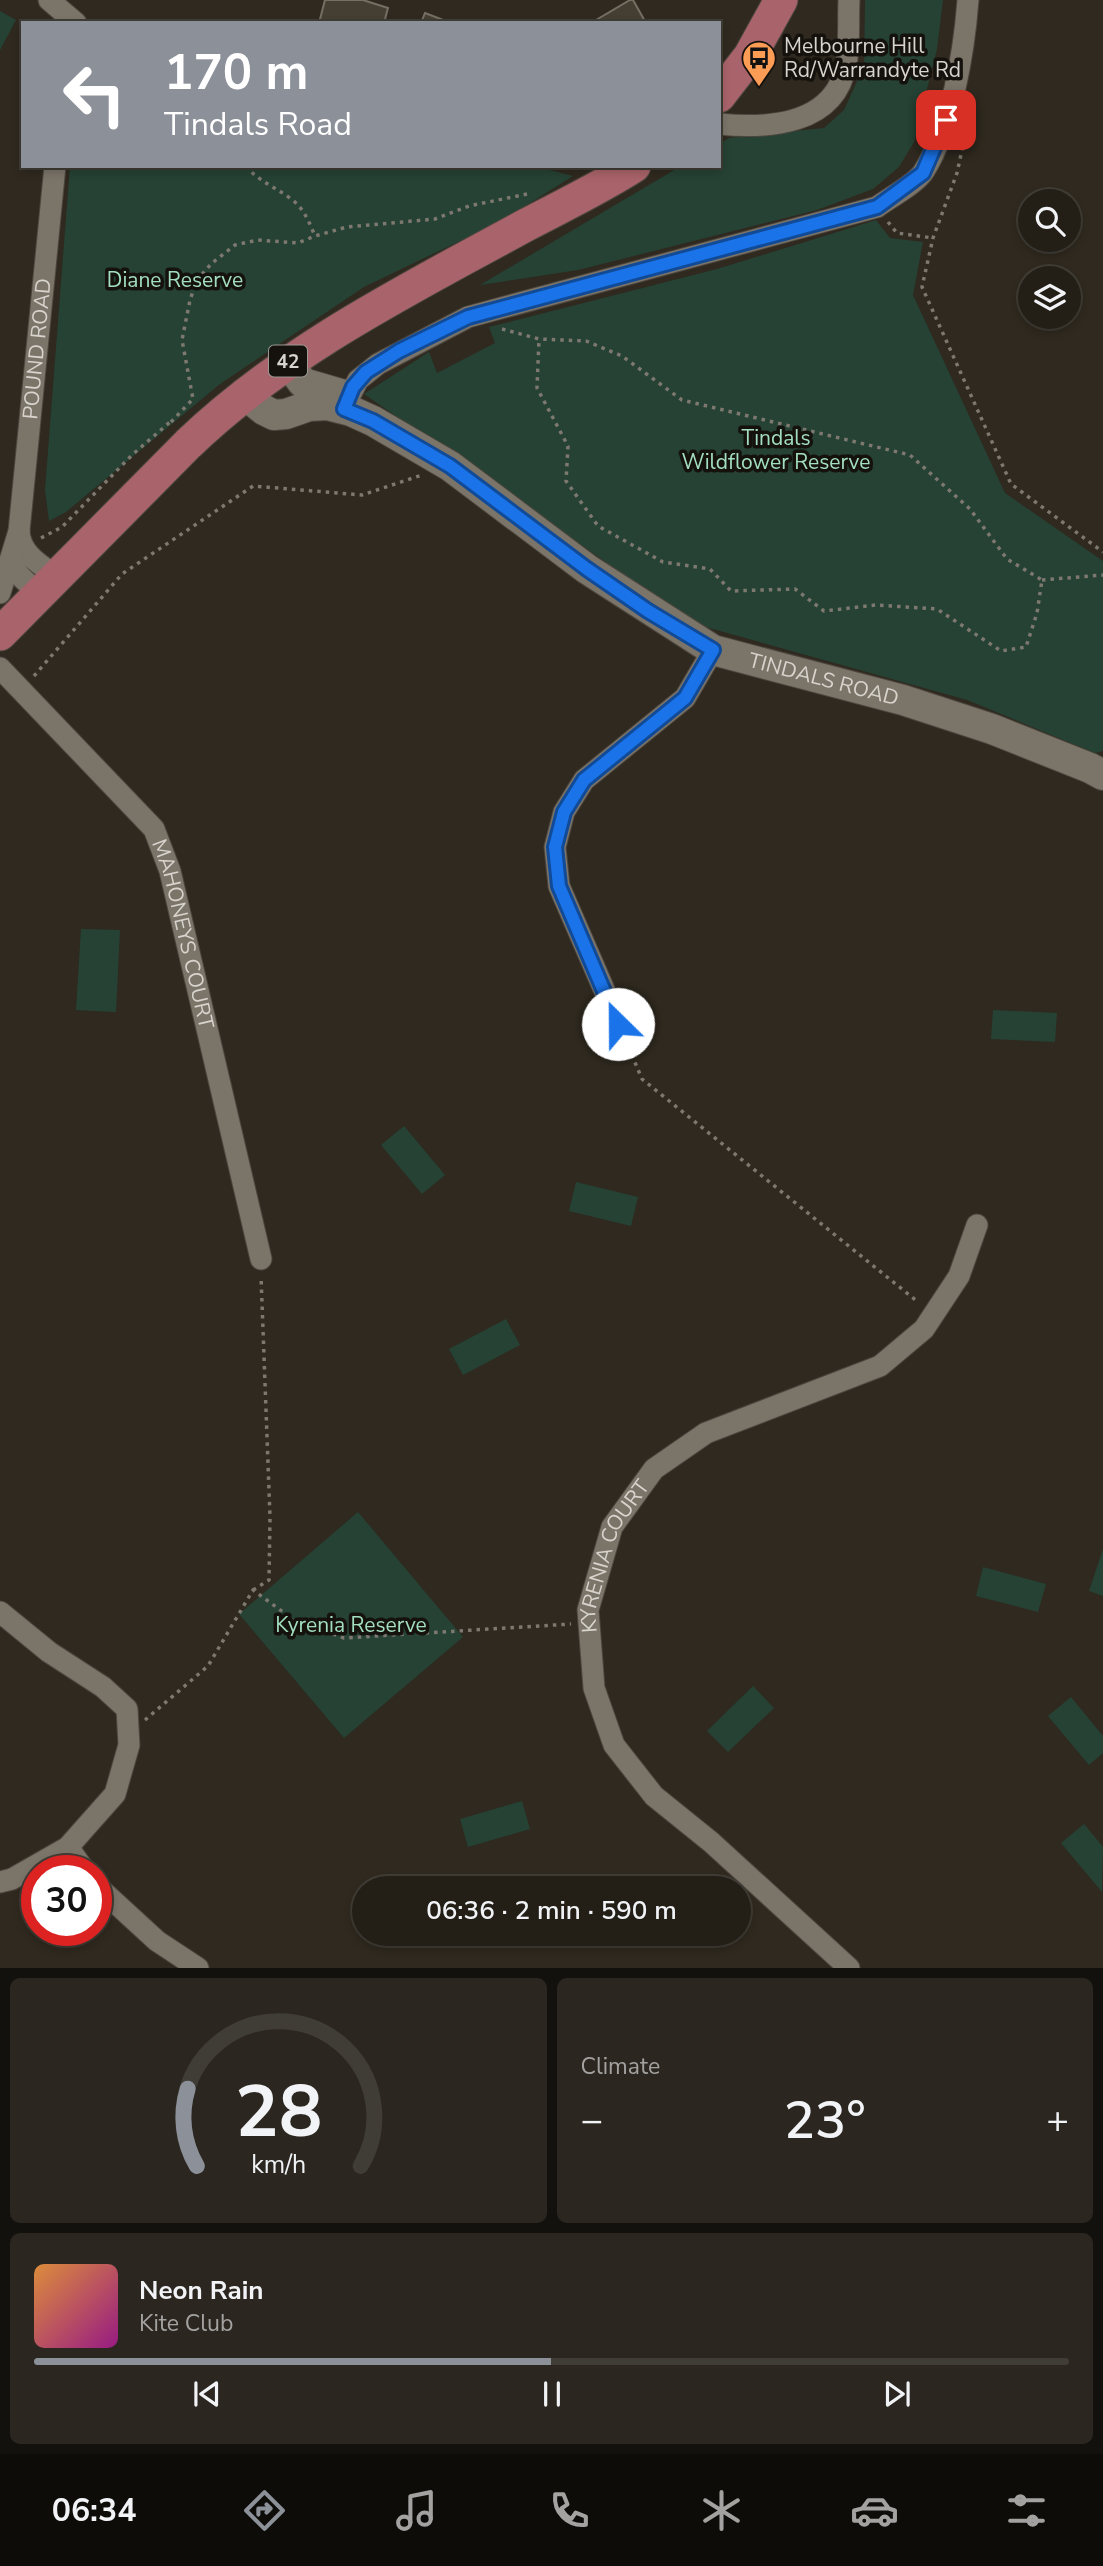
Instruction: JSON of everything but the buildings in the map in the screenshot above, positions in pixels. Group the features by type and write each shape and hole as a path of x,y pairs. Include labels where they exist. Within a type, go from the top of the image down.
{"main road":[{"path":"721,93 750,56 781,0"},
{"name":"42","path":"0,634 196,436 244,394 287,362 377,307 630,168"},
{"name":"TINDALS ROAD","path":"287,362 303,383 347,403 439,459 587,569 648,611 713,650 903,700 992,729 1103,775"},
{"name":"TINDALS ROAD","path":"244,394 274,415 315,405 347,403"}],"street":[{"path":"46,0 54,21"},
{"path":"46,0 73,21"},
{"path":"721,124 775,124 808,116 825,104 839,86 846,63 849,0"},
{"path":"347,403 360,377 387,357 477,314 877,207 923,173 946,120 965,45 968,0"},
{"name":"POUND ROAD","path":"0,593 19,531 55,168"},
{"path":"19,531 20,540 48,585"},
{"path":"13,553 14,568 24,580 48,585"},
{"path":"618,1024 559,886 555,847 564,812 584,780 685,698 713,650"},
{"name":"MAHONEYS COURT","path":"0,668 154,829 170,871 261,1259"},
{"name":"KYRENIA COURT","path":"849,1968 711,1842 654,1796 614,1745 594,1688 587,1610 612,1527 654,1469 706,1433 880,1366 924,1329 934,1315 959,1276 977,1226"},
{"path":"0,1612 48,1652 103,1687 127,1709 129,1745 115,1794 68,1847 12,1879 0,1882"},
{"path":"68,1847 74,1855"},
{"path":"112,1900 157,1941 198,1968"}],"path":[{"path":"968,122 957,173 933,238 922,288 1011,484 1103,552"},
{"path":"248,168 254,176 292,199 306,215 315,236"},
{"path":"19,531 43,538 62,527 132,455 193,400 182,340 197,279 235,245 258,240 298,243 347,227 435,219 469,206 537,192"},
{"path":"877,207 897,233 933,238"},
{"path":"477,314 492,327 539,339 586,341 622,356 682,400 910,455 970,509 1007,559 1042,580 1103,575"},
{"path":"539,339 537,388 568,446 566,481 598,526 663,562 710,569 731,591 795,589 824,611 876,604 937,609 1001,651 1026,647 1037,613 1042,580"},
{"path":"170,422 191,412"},
{"path":"22,690 122,574 253,486 362,495 439,459"},
{"path":"618,1024 642,1079 934,1315"},
{"path":"128,1733 160,1709 208,1666 253,1590 269,1580 270,1517 261,1259"},
{"path":"253,1590 294,1620 344,1638 587,1623"}],"green space":[{"path":"865,0 943,0 937,49 914,142 899,167 873,189 817,210 578,270 480,285 678,168 721,168 721,143 729,138 824,128 844,110 864,66"},
{"path":"0,11 16,20 0,50"},
{"name":"Diane Reserve","path":"70,168 542,168 573,176 501,221 364,287 220,384 66,512 49,521 45,490"},
{"name":"Tindals Wildflower Reserve","path":"876,220 890,238 923,242 913,295 1005,493 1103,561 1103,751 1095,753 967,700 695,624 364,394 429,352 437,373 495,343 489,327 717,269"},
{"path":"81,929 120,930 116,1012 76,1010"},
{"path":"993,1010 1057,1013 1055,1042 991,1039"},
{"path":"404,1126 445,1175 422,1194 381,1145"},
{"path":"576,1182 638,1197 631,1226 569,1211"},
{"path":"506,1319 520,1345 463,1375 449,1349"},
{"name":"Kyrenia Reserve","path":"358,1512 463,1637 344,1738 239,1614"},
{"path":"1103,1549 1103,1596 1089,1591"},
{"path":"983,1567 1046,1584 1038,1612 976,1596"},
{"path":"753,1686 774,1708 728,1752 707,1731"},
{"path":"1071,1697 1103,1736 1103,1753 1089,1765 1048,1716"},
{"path":"522,1801 530,1829 468,1847 460,1819"},
{"path":"1084,1824 1103,1847 1102,1892 1061,1843"}],"place":[{"name":"Melbourne Hill Rd/Warrandyte Rd","path":"759,88"}],"route":[{"path":"618,1024 559,886 555,847 564,812 584,780 685,698 713,650 648,611 587,569 450,466 373,421 344,409 353,387 366,372 387,357 468,317 877,207 923,173 946,120"}]}
